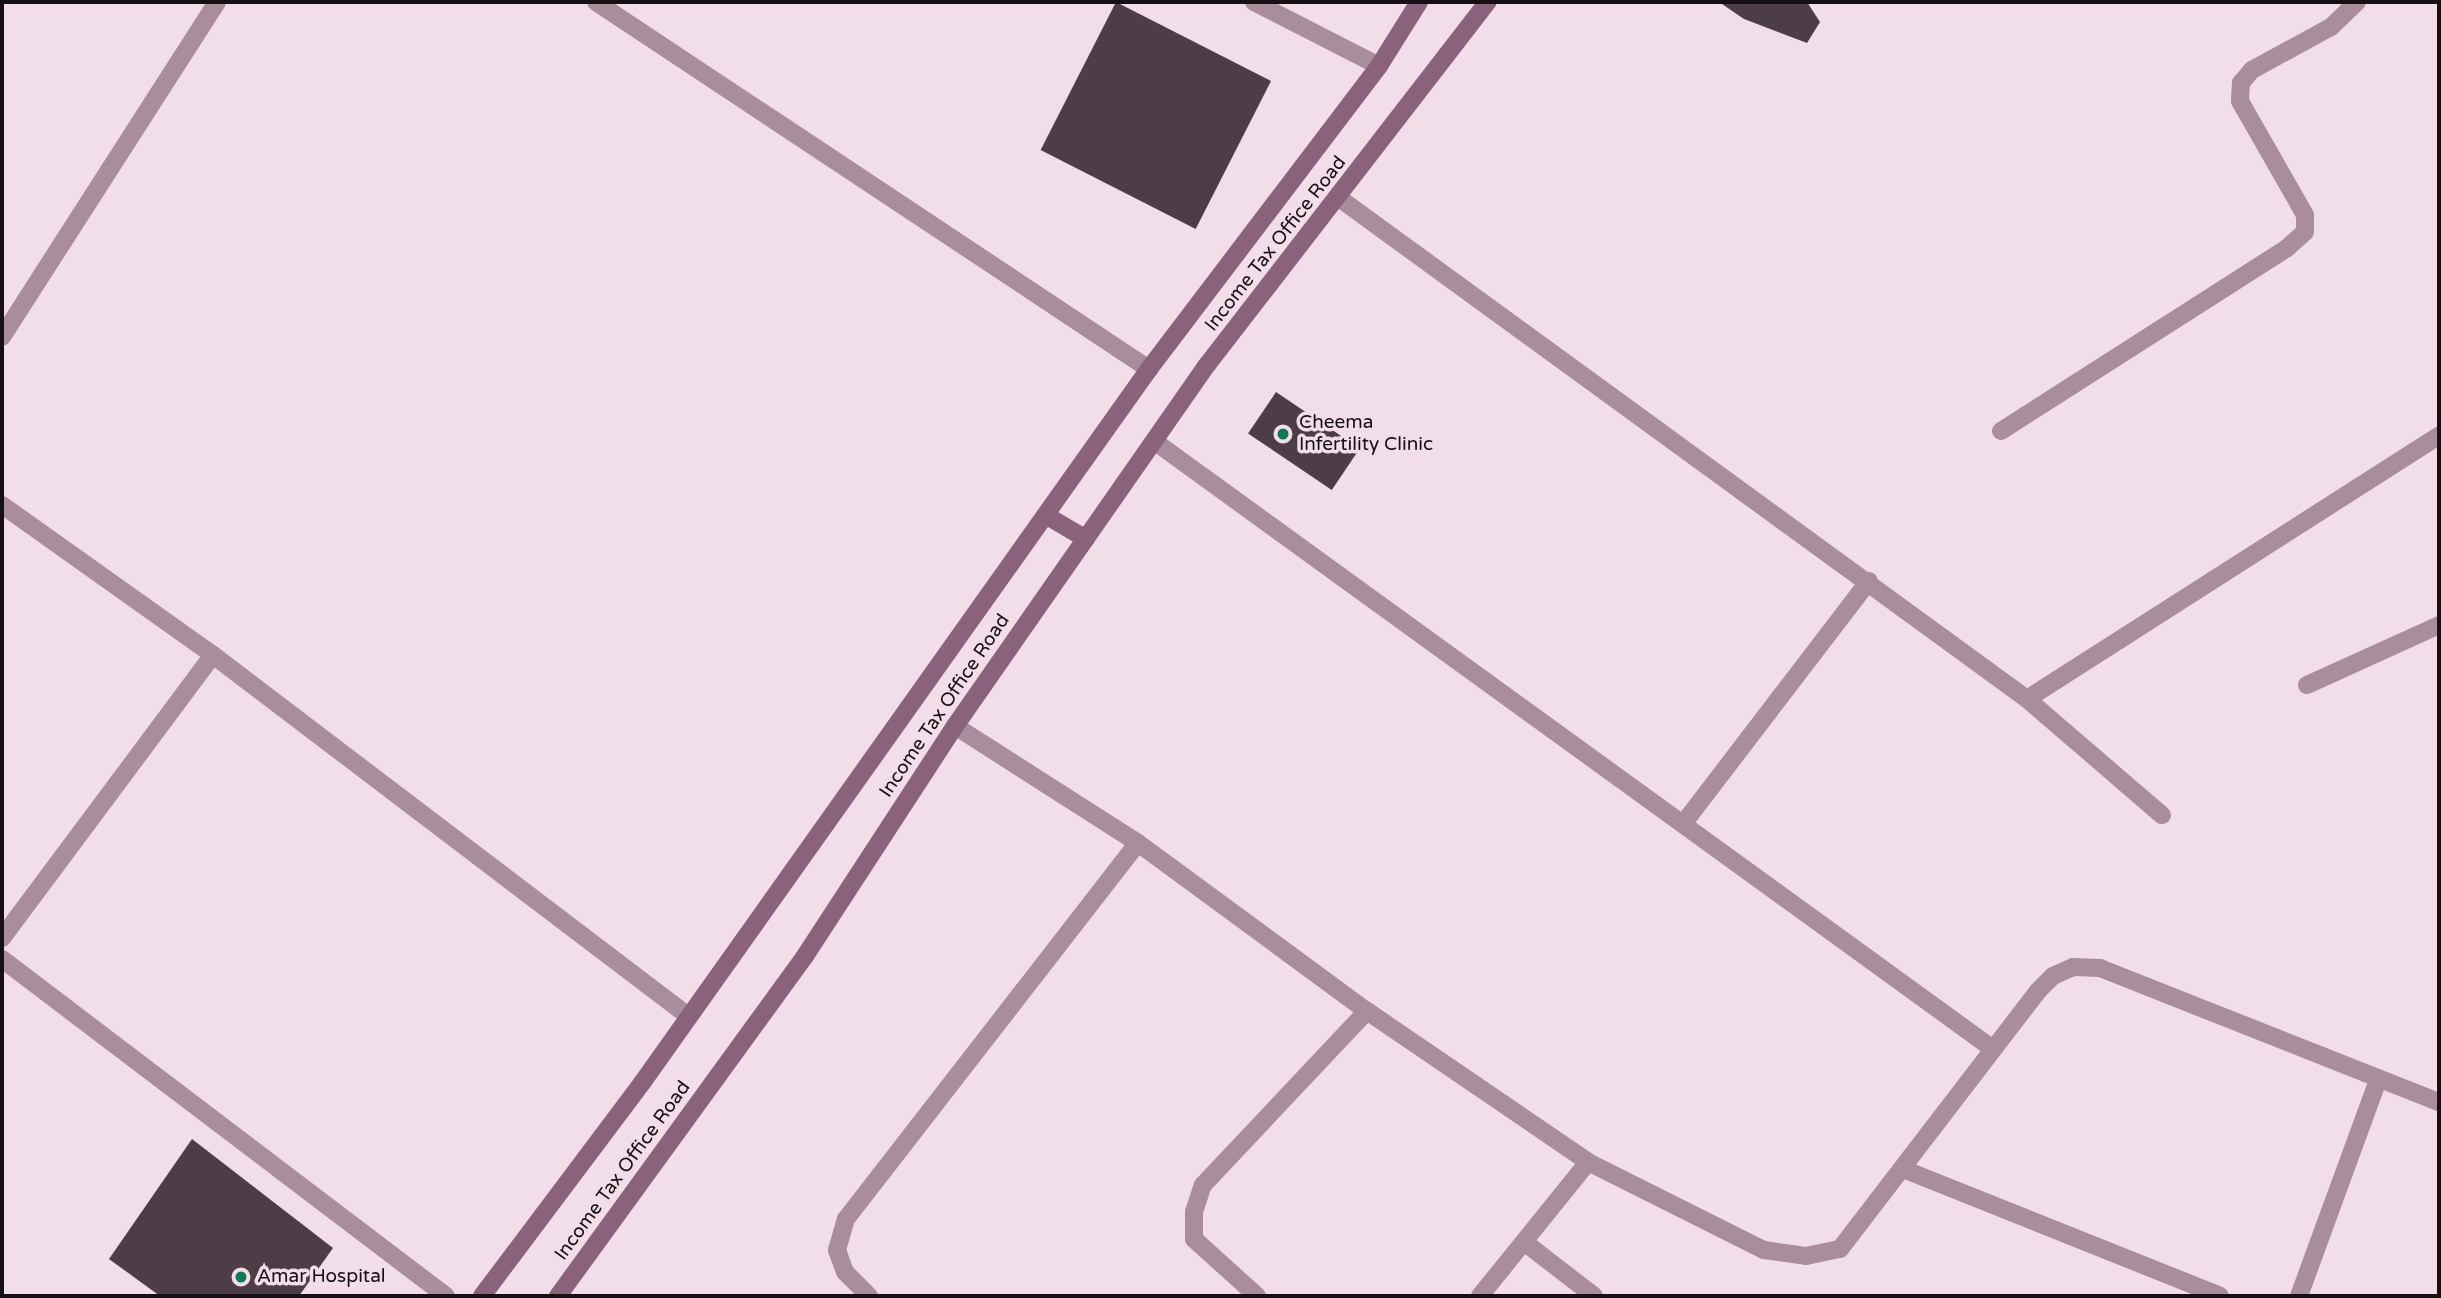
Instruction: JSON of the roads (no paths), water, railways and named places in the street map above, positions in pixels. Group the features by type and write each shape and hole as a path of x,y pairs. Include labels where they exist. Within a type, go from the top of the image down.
{"main road":[{"path":"482,1296 642,1083 687,1015 1047,516 1149,369 1379,66 1419,2"},
{"name":"Income Tax Office Road","path":"558,1296 805,957 955,726 1207,365 1379,147 1488,2"},
{"path":"1047,516 1086,539"}],"street":[{"path":"2,337 217,2"},
{"path":"596,2 1149,369"},
{"path":"1254,2 1379,66"},
{"path":"2001,431 2287,248 2305,232 2305,215 2240,101 2241,83 2252,69 2331,27 2357,2"},
{"path":"1339,198 1869,581 2027,699 2162,814"},
{"path":"2027,699 2439,436"},
{"path":"1154,441 1993,1049"},
{"path":"2,505 213,655 687,1015"},
{"path":"1683,824 1869,581"},
{"path":"2307,685 2439,625"},
{"path":"2,937 213,655"},
{"path":"955,726 1138,843 1367,1011 1588,1162 1764,1250 1806,1256 1840,1249 1993,1049 2053,976 2073,967 2100,968 2439,1102"},
{"path":"869,1296 845,1272 837,1250 846,1219 1138,843"},
{"path":"2,959 446,1296"},
{"path":"1257,1296 1194,1239 1194,1212 1203,1185 1367,1011"},
{"path":"2299,1296 2378,1080"},
{"path":"1480,1296 1588,1162"},
{"path":"1903,1169 2220,1296"},
{"path":"1524,1242 1594,1296"}],"place":[{"name":"Cheema Infertility Clinic","path":"1283,434"},
{"name":"Amar Hospital","path":"241,1277"}]}
